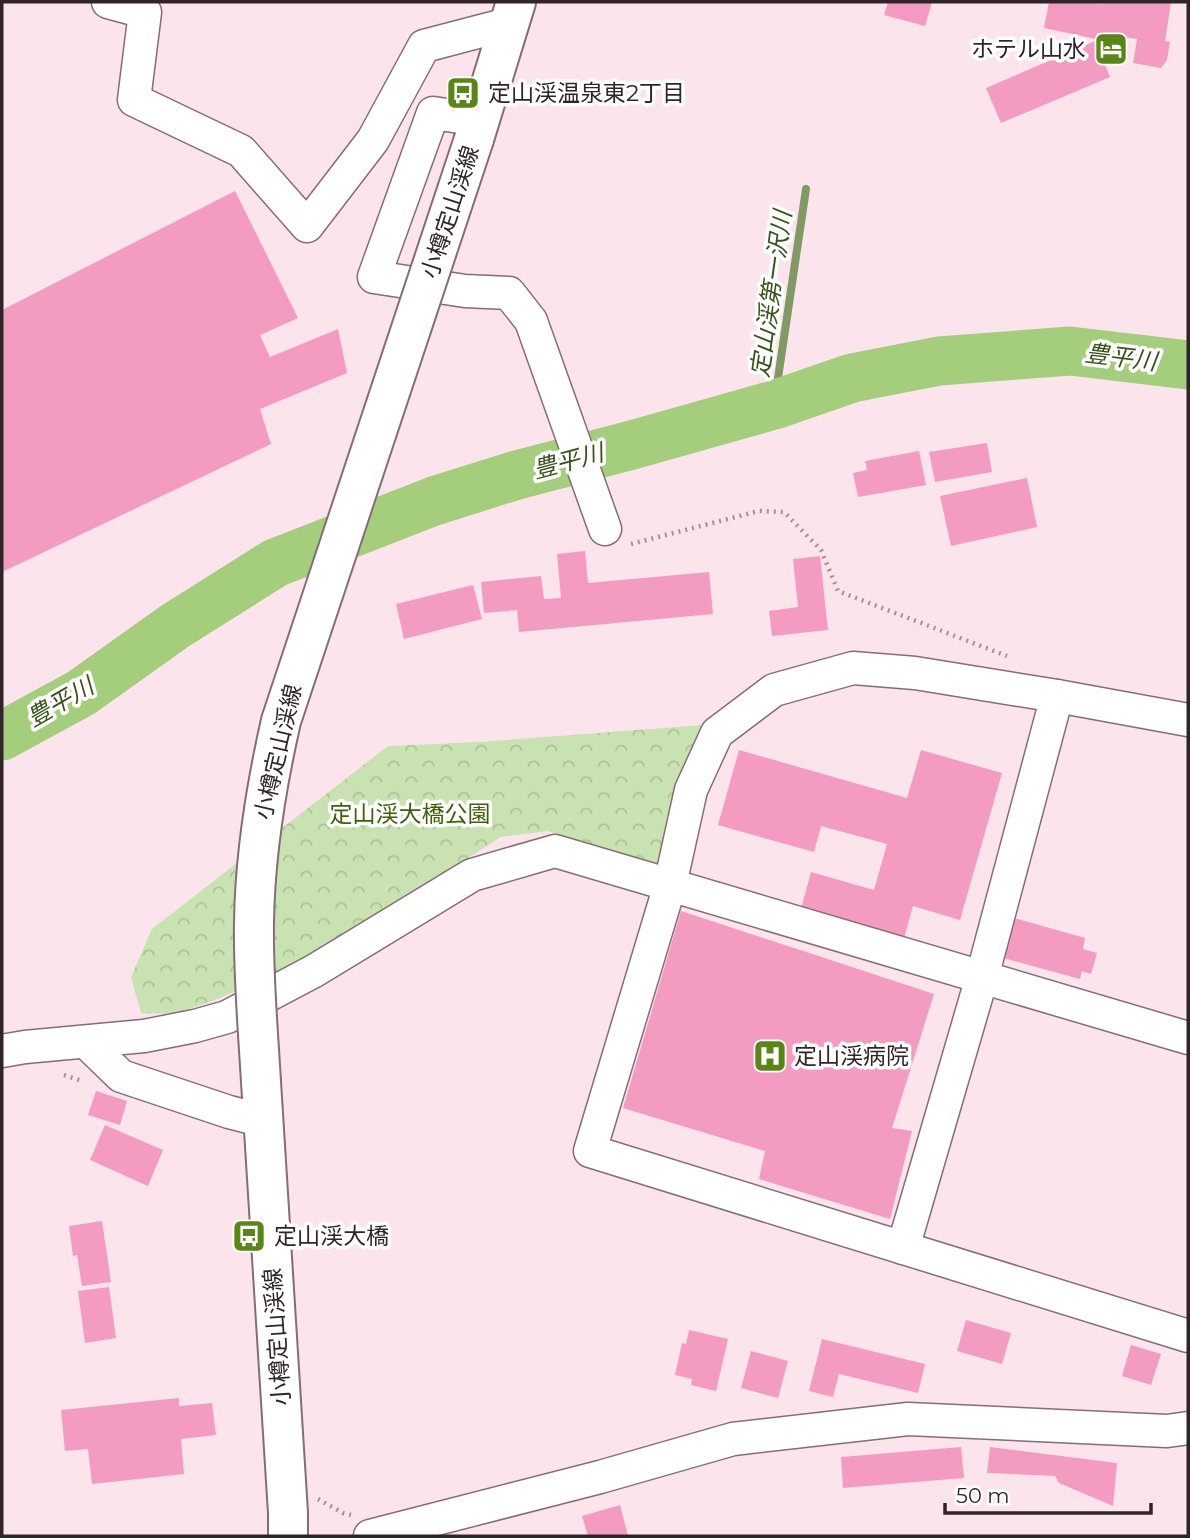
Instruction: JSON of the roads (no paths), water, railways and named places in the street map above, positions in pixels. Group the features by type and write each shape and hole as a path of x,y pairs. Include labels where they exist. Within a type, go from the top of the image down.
{"main road":[{"name":"小樽定山渓線","path":"288,1536 254,962 257,855 267,781 281,720 477,130 512,13"}],"street":[{"path":"108,2 145,12 134,100 241,151 307,226 373,140 424,46 512,13"},
{"path":"477,130 433,113 374,277 465,291 509,293 531,321 605,529"},
{"path":"1188,720 915,673 853,668 774,690 717,733 691,790 670,885 590,1151 1188,1336"},
{"path":"903,1248 982,977 1058,696"},
{"path":"2,1051 144,1036 228,1017 314,971 472,875 555,851 1188,1038"},
{"path":"86,1042 121,1076 264,1121"},
{"path":"365,1527 600,1477 733,1439 908,1419 1167,1431 1188,1428"}],"waterway":[{"name":"定山渓第一沢川","path":"774,405 806,189"},
{"name":"豊平川","path":"2,736 81,693 175,626 275,563 434,501 517,475 774,405 852,378 939,361 1070,351 1188,365"}],"place":[{"name":"ホテル山水","path":"1111,49"},
{"name":"定山渓温泉東2丁目","path":"463,93"},
{"name":"定山渓病院","path":"770,1056"},
{"name":"定山渓大橋","path":"249,1236"}],"park label":[{"name":"定山渓大橋公園","path":"410,814"}]}
